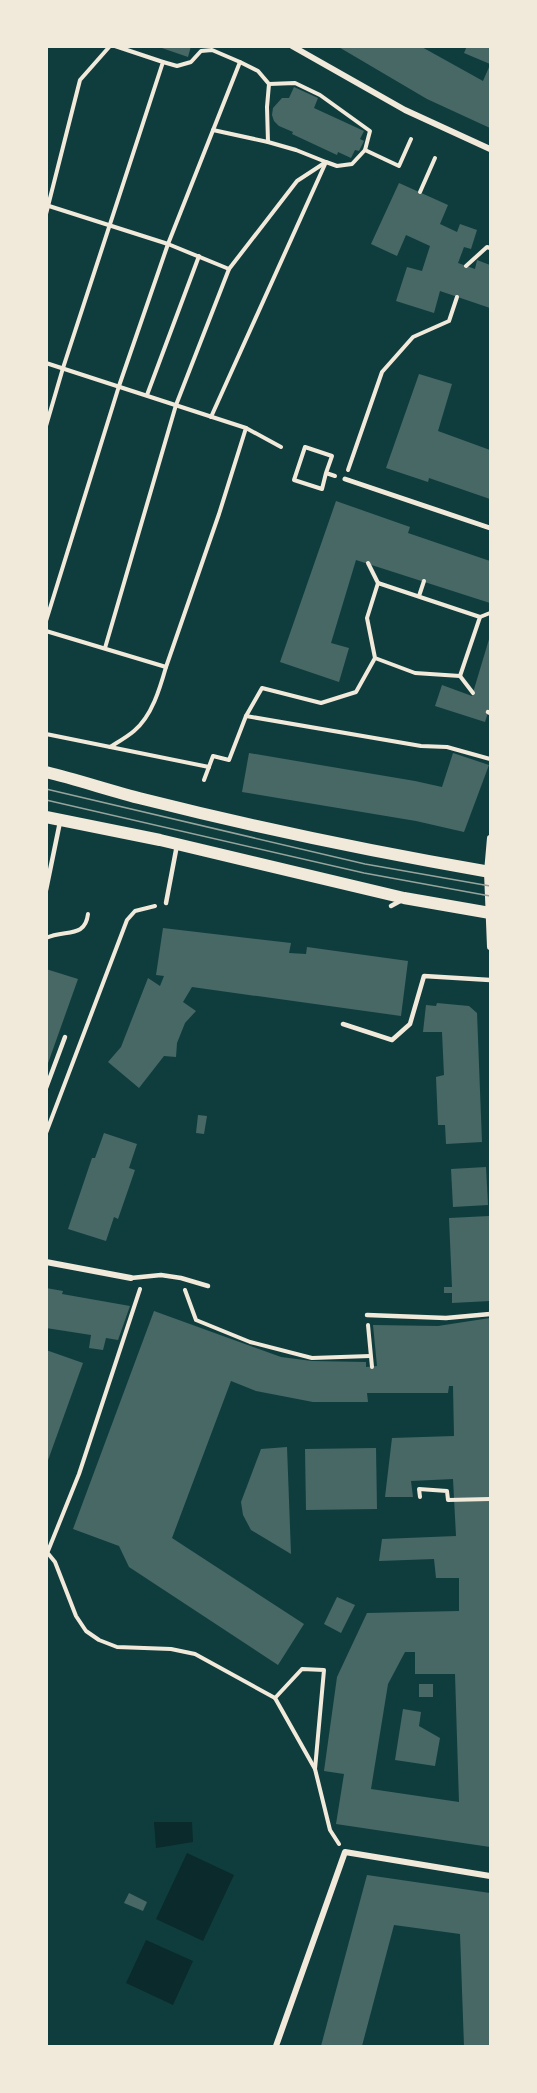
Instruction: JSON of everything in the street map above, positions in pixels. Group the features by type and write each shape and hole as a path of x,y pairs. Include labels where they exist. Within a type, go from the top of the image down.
{"main road":[{"path":"46,772 143,799 330,842 489,872"},
{"path":"46,817 177,844 404,898 490,913"}],"street":[{"path":"292,46 405,110 490,149"},
{"path":"345,479 490,528"},
{"path":"490,838 490,946"},
{"path":"46,1262 131,1278"},
{"path":"276,2046 345,1852 490,1876"}],"lane":[{"path":"46,890 60,820"},
{"path":"166,903 177,844"},
{"path":"392,906 404,898"},
{"path":"343,1024 392,1040 410,1024 424,976 490,980"},
{"path":"46,1088 65,1037"},
{"path":"131,1278 161,1275 208,1286"},
{"path":"367,1315 446,1318 490,1314"}],"path":[{"path":"46,214 80,80 112,46 177,66 191,62 201,51 212,50 258,71 269,84 268,142"},
{"path":"46,426 163,62"},
{"path":"46,621 119,386 168,244 240,62"},
{"path":"213,130 296,150 338,166 352,164 365,150 369,130 320,94 295,83 269,84"},
{"path":"365,150 399,166 411,139"},
{"path":"420,192 435,158"},
{"path":"105,648 176,405 229,269 297,181 326,162"},
{"path":"211,417 326,162"},
{"path":"49,206 168,244 229,269"},
{"path":"466,266 487,247 490,249"},
{"path":"147,395 199,256"},
{"path":"345,479 382,372 413,337 449,321 457,297"},
{"path":"46,363 246,428 281,447"},
{"path":"110,747 136,730 150,710 160,688 246,428"},
{"path":"304,447 332,456 328,474 322,489 294,480 304,447"},
{"path":"204,780 213,756 229,760 246,716 262,688 321,703 356,692 375,658 367,618 378,583 368,563"},
{"path":"419,596 424,581"},
{"path":"378,583 480,617 490,613"},
{"path":"460,676 480,617"},
{"path":"46,632 166,667"},
{"path":"375,658 415,673 460,676 473,693"},
{"path":"246,716 410,744 447,747 490,759"},
{"path":"46,734 209,767"},
{"path":"46,1133 127,920 135,911 166,903"},
{"path":"46,938 79,931 87,923 88,914"},
{"path":"181,1278 196,1320 249,1344 312,1358 370,1356"},
{"path":"139,1292 79,1474 47,1551 55,1562 76,1616 86,1631 99,1640 117,1647 171,1649 195,1654 275,1698 315,1769 330,1830"},
{"path":"367,1315 372,1367"},
{"path":"420,1497 419,1489 447,1491 448,1500 490,1499"},
{"path":"275,1698 302,1669 324,1670 315,1769"}],"water":[{"path":"154,1822 192,1822 193,1842 156,1848"},
{"path":"187,1853 234,1875 203,1941 156,1919"},
{"path":"146,1940 193,1961 173,2005 126,1983"}],"building":[{"path":"156,46 191,46 188,57"},
{"path":"337,46 420,46 483,81 490,65 490,128 427,99"},
{"path":"467,46 490,46 490,64 464,53"},
{"path":"294,87 318,98 314,108 364,131 360,139 364,141 359,151 355,150 351,158 338,152 337,155 279,126 272,115 273,108 282,98 289,98"},
{"path":"399,183 448,205 440,224 457,232 460,224 477,230 471,249 464,247 458,263 475,269 477,260 490,265 490,308 440,291 434,313 396,301 407,267 422,271 430,246 406,235 397,256 371,244"},
{"path":"419,374 452,384 438,431 490,450 490,499 429,478 428,482 386,468"},
{"path":"336,501 410,527 408,533 490,561 490,603 356,560 331,643 349,648 339,682 280,662"},
{"path":"490,636 490,706 485,722 435,706 442,685 472,696"},
{"path":"249,753 442,787 453,753 489,765 464,832 416,821 242,792"},
{"path":"163,928 291,943 289,953 306,954 307,947 408,961 401,1016 192,987 183,1002 196,1011 185,1023 177,1043 176,1057 164,1056 139,1088 108,1062 121,1047 148,978 160,986 164,976 156,975"},
{"path":"46,969 78,979 47,1066 46,1066"},
{"path":"437,1003 469,1006 477,1013 482,1142 446,1144 445,1125 438,1125 436,1077 444,1075 442,1032 423,1032 426,1005 436,1006"},
{"path":"198,1115 207,1116 204,1134 196,1133"},
{"path":"104,1133 137,1144 129,1168 135,1170 118,1219 114,1217 106,1241 68,1229 92,1158 95,1158"},
{"path":"486,1167 488,1205 453,1207 451,1169"},
{"path":"489,1216 490,1301 452,1303 452,1293 444,1293 444,1287 452,1287 449,1218"},
{"path":"46,1288 63,1291 62,1294 130,1306 118,1340 106,1338 103,1350 89,1348 91,1335 46,1328"},
{"path":"154,1311 281,1357 312,1361 366,1362 366,1367 377,1366 373,1325 438,1326 490,1318 490,1847 336,1824 344,1774 324,1771 337,1677 367,1613 459,1611 459,1578 436,1578 434,1559 379,1561 382,1539 456,1536 453,1479 411,1481 413,1497 385,1497 392,1438 454,1436 453,1386 449,1386 448,1393 367,1393 368,1402 313,1402 256,1391 231,1381 172,1538 304,1624 278,1665 129,1567 119,1546 73,1529","holes":["405,1652 415,1652 415,1674 455,1674 459,1802 371,1789 388,1684"]},
{"path":"46,1350 83,1363 47,1463 46,1463"},
{"path":"287,1447 291,1554 251,1530 243,1515 241,1502 261,1449"},
{"path":"376,1448 377,1509 306,1510 305,1449"},
{"path":"337,1597 355,1605 341,1633 324,1624"},
{"path":"419,1684 433,1684 433,1697 419,1697"},
{"path":"403,1709 421,1712 419,1726 440,1738 435,1766 395,1760"},
{"path":"367,1875 490,1893 490,2046 464,2046 460,1934 394,1925 362,2046 321,2046"},
{"path":"129,1893 147,1902 143,1911 124,1903"}],"tram line":[{"path":"46,789 365,864 490,886"},
{"path":"46,800 364,873 490,896"}]}
